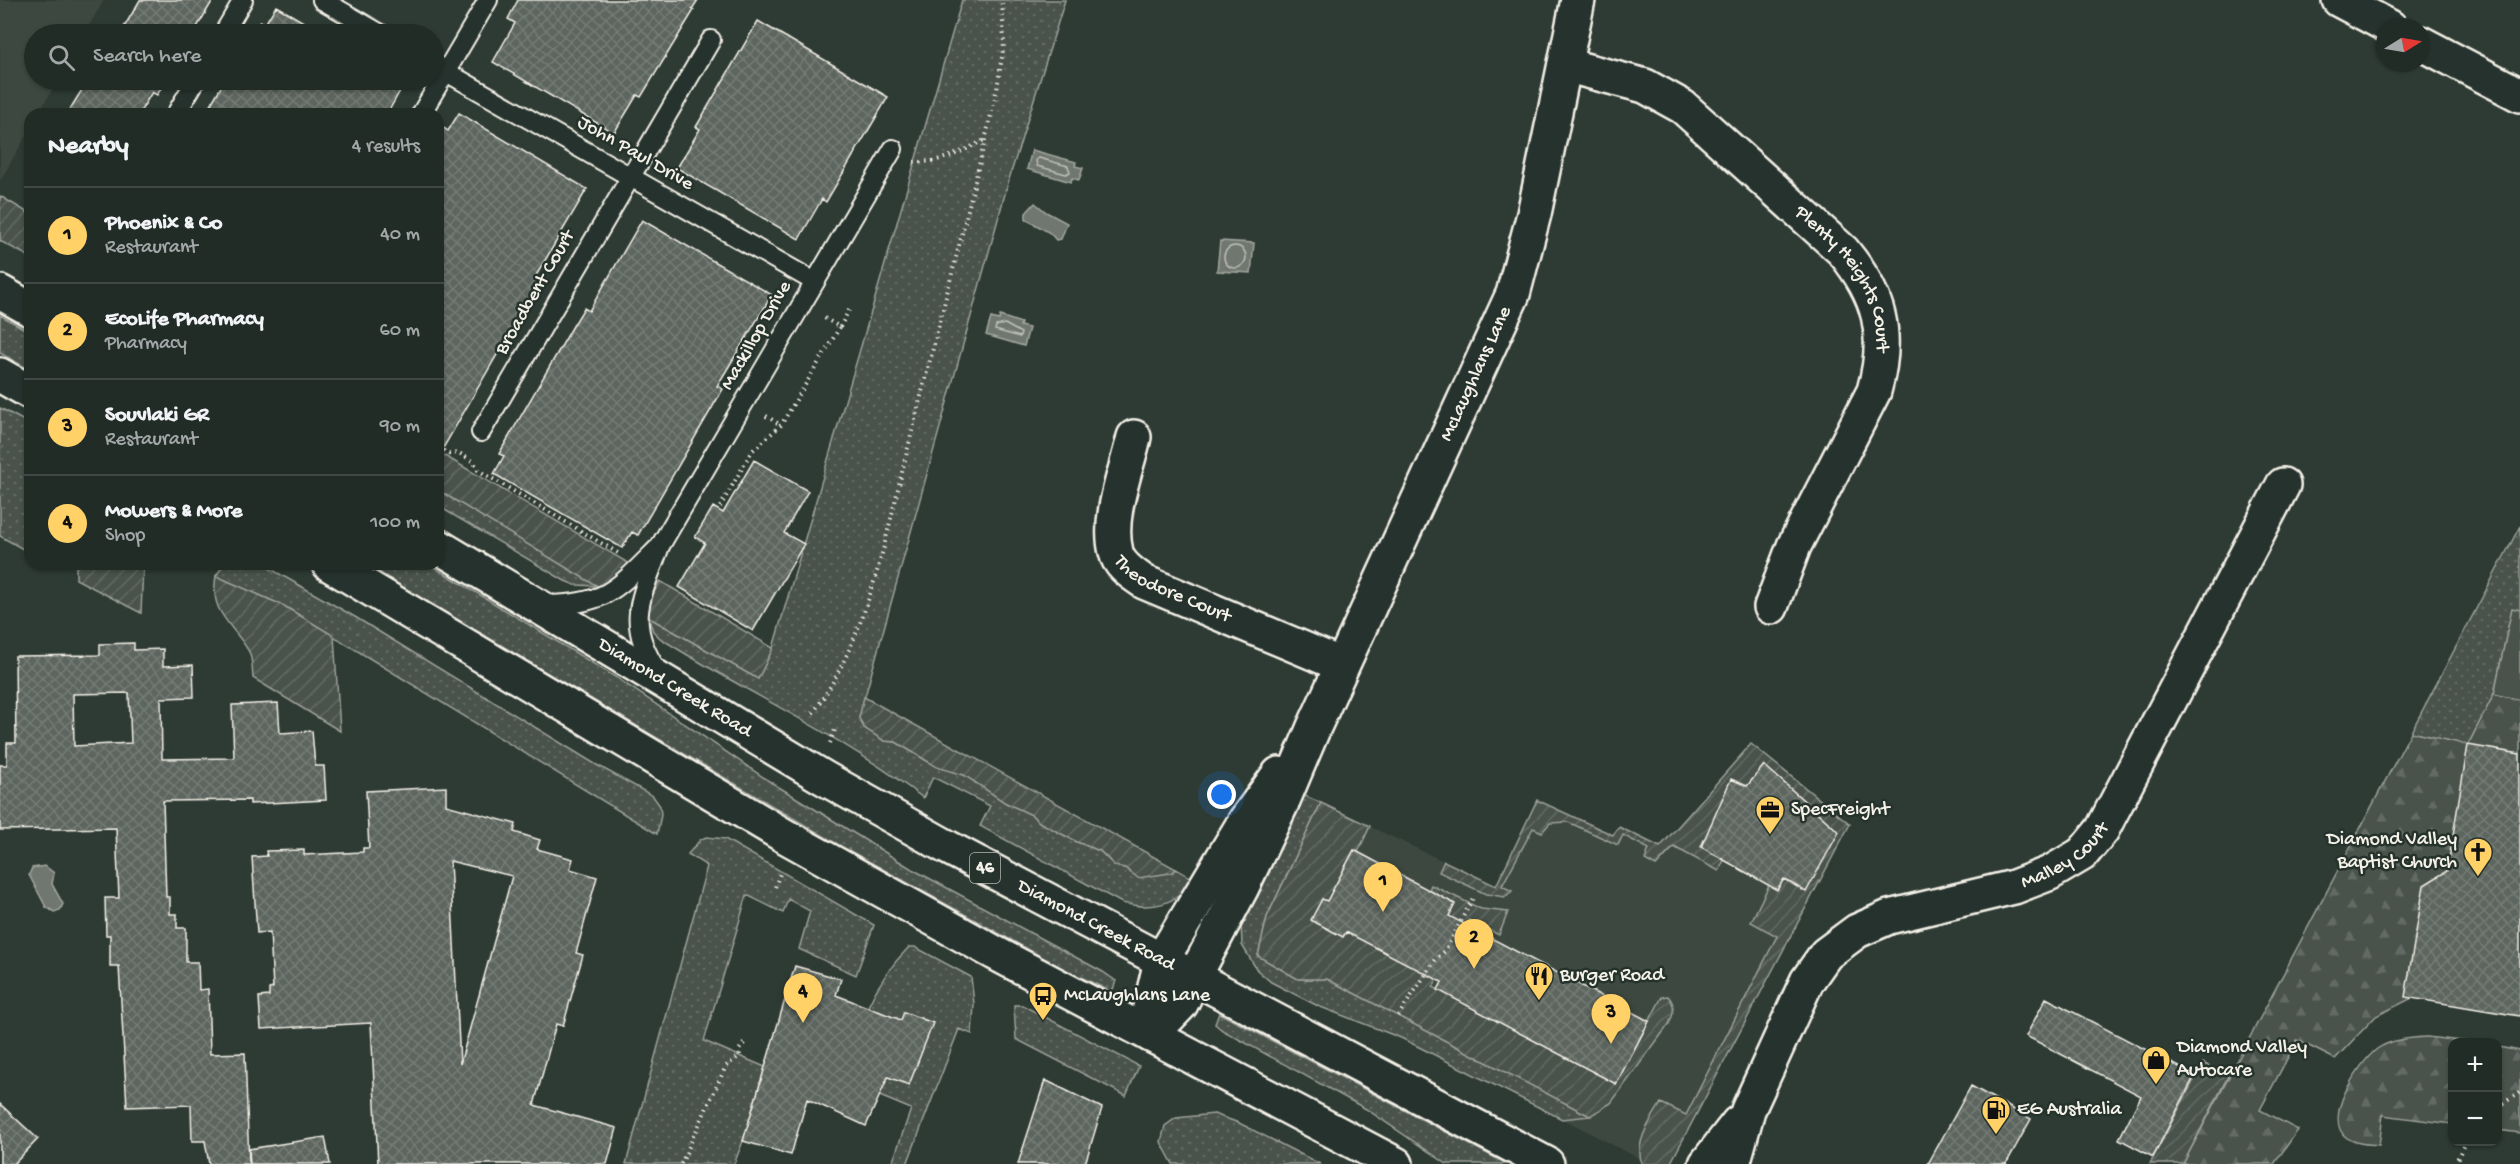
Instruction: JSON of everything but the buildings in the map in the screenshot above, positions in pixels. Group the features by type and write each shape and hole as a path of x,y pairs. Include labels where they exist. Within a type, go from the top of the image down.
{"street":[{"name":"McLaughlans Lane","path":"1151,1035 1181,1004 1261,846 1513,294 1534,214 1578,0"},
{"path":"2339,0 2376,20"},
{"path":"2430,48 2520,95"},
{"name":"Plenty Heights Court","path":"1565,65 1645,86 1683,107 1843,251 1863,275 1874,298 1882,346 1881,368 1875,391 1794,546 1771,607"},
{"path":"0,292 24,306"},
{"path":"0,375 24,389"},
{"name":"Theodore Court","path":"1134,437 1116,510 1114,537 1116,554 1126,569 1144,582 1342,665"},
{"name":"Malley Court","path":"1733,1164 1748,1110 1807,981 1826,954 1857,931 1889,917 2014,886 2050,873 2082,854 2102,830 2283,485"},
{"name":"Diamond Creek Road","path":"444,550 532,605 936,842 1547,1164"},
{"path":"339,570 750,816 985,948 1396,1164"},
{"name":"McLaughlans Lane","path":"1151,1035 1149,1012 1161,961 1245,821 1314,726"},
{"name":"Malley Court","path":"1706,1164 1748,1110"}],"lane":[{"path":"229,24 243,0"},
{"path":"322,0 364,24"},
{"path":"444,62 488,0"},
{"name":"Broadbent Court","path":"481,432 711,40"},
{"name":"John Paul Drive","path":"444,70 815,282"},
{"path":"180,108 190,90"},
{"path":"423,108 431,90"},
{"name":"Mackillop Drive","path":"668,685 643,650 637,630 639,611 660,546 893,149"},
{"name":"Mackillop Drive","path":"532,605 575,604 600,598 618,588 660,546"}],"path":[{"path":"813,712 843,665 872,583 986,139 1002,64 1002,0"},
{"path":"893,149 914,162 937,161 986,139"},
{"path":"801,304 840,327"},
{"path":"720,507 752,451 781,424 849,310"},
{"path":"444,451 449,454 459,453 474,462 478,470 621,554"},
{"path":"1398,1016 1436,958 1445,951 1474,896"},
{"path":"681,1164 726,1066 740,1056 739,1050 745,1042"},
{"path":"2502,1104 2520,1092"},
{"path":"2455,1164 2463,1146"}],"shaded area":[{"path":"0,0 104,0 90,24 24,24 24,90 52,90 42,108 24,108 24,139 0,181"},
{"path":"1751,744 1850,824 1670,1164 1642,1164 1640,1159 1459,1065 1401,1038 1318,1006 1271,982 1257,970 1242,945 1240,931 1301,794 1496,886 1537,800 1613,835 1619,827 1660,847"}],"green space":[{"path":"962,0 1065,0 1010,176 859,718 884,741 896,742 937,767 964,775 1006,803 1032,815 1039,822 1100,851 1115,866 1125,868 1131,873 1170,873 1176,869 1197,881 1180,895 1154,906 1122,903 980,826 990,806 933,777 923,798 860,754 660,638 653,631 648,617 758,679 773,648"},
{"path":"0,196 24,210 24,254 0,241"},
{"path":"0,315 24,329 24,367 0,353"},
{"path":"0,408 24,421 24,550 0,536"},
{"path":"444,456 630,564 607,583 598,586 444,494"},
{"path":"444,494 598,586 575,585 444,510"},
{"path":"2520,526 2520,610 2512,609 2494,694 2468,745 2411,732"},
{"path":"76,570 143,570 141,613 76,579"},
{"path":"220,570 273,570 355,617 595,764 653,796 660,806 661,815 657,834 284,606 216,576"},
{"path":"372,570 439,570 617,678 769,781 912,869 1103,972 1116,981 1112,992 1062,968 839,845"},
{"path":"216,576 284,606 334,636 340,731 253,678 250,653 219,609 215,589"},
{"path":"660,581 773,648 758,679 648,617 651,598"},
{"path":"2512,608 2520,610 2520,700 2494,694"},
{"path":"2494,694 2520,700 2520,754 2447,871 2412,998 2376,1016 2335,1059 2297,1040 2260,1110 2298,1130 2274,1164 2183,1164 2411,732 2468,745"},
{"path":"864,697 1176,869 1170,873 1138,878 1125,868 1115,866 1100,851 1039,822 1032,815 1006,803 964,775 937,767 896,742 884,741 864,728 859,718"},
{"path":"1751,744 1850,824 1670,1164 1642,1164 1640,1148 1644,1132 1652,1117 1661,1103 1686,1115 1777,936 1751,922 1769,885 1724,860 1719,871 1674,847 1656,866 1645,860 1649,849 1623,835 1618,845 1568,822 1550,823 1542,832 1533,828 1502,886 1512,891 1505,897 1486,894 1439,872 1444,861 1496,886 1537,800 1613,835 1619,827 1660,847"},
{"path":"1301,794 1321,803 1267,917 1258,956 1298,979 1327,979 1590,1116 1562,1119 1401,1038 1318,1006 1271,982 1257,970 1242,945 1241,920"},
{"path":"1321,803 1370,826 1358,852 1354,850 1327,901 1322,899 1312,921 1342,936 1346,932 1436,941 1455,904 1429,890 1431,885 1481,909 1508,912 1499,935 1469,920 1433,987 1616,1084 1662,997 1668,996 1673,1009 1669,1024 1611,1103 1590,1116 1327,979 1298,979 1258,956 1267,917"},
{"path":"706,837 725,839 874,925 856,975 799,949 810,911 788,899 783,913 747,895 704,1041 765,1067 734,1164 626,1164 707,866 688,854 700,840"},
{"path":"909,947 915,947 971,977 974,1004 972,1034 959,1029 907,1164 892,1164 911,1109 846,1082 854,1045 867,1009 885,976"},
{"path":"1014,1005 1022,1005 1139,1066 1126,1096 1016,1039"},
{"path":"1219,1013 1507,1164 1447,1164 1366,1109 1222,1030 1215,1024"},
{"path":"2427,1037 2448,1040 2448,1123 2383,1115 2379,1145 2358,1143 2347,1138 2340,1129 2338,1118 2340,1105 2353,1078 2377,1049 2394,1041"},
{"path":"2502,1048 2520,1051 2520,1133 2502,1131"},
{"path":"2203,1063 2228,1076 2183,1164 2150,1164"},
{"path":"1214,1114 1239,1123 1320,1164 1173,1164 1161,1142 1165,1126 1176,1118"}],"water":[{"path":"1032,150 1076,162 1075,166 1083,168 1079,180 1072,178 1071,182 1027,169"},
{"path":"1035,203 1046,212 1067,223 1061,239 1056,240 1050,233 1026,219 1026,213"},
{"path":"1220,241 1254,243 1251,273 1217,271"},
{"path":"1000,316 1029,328 1024,346 986,335 991,318 999,320"},
{"path":"45,866 54,873 52,884 63,904 60,910 54,912 46,907 29,875 32,868"}],"place":[{"name":"SpecFreight","path":"1770,836"},
{"name":"Diamond Valley Baptist Church","path":"2478,878"},
{"name":"Phoenix & Co","path":"1383,912"},
{"name":"EcoLife Pharmacy","path":"1474,969"},
{"name":"Burger Road","path":"1539,1002"},
{"name":"McLaughlans Lane","path":"1043,1022"},
{"name":"Mowers & More","path":"803,1023"},
{"name":"Souvlaki GR","path":"1611,1044"},
{"name":"Diamond Valley Autocare","path":"2156,1086"},
{"name":"EG Australia","path":"1996,1136"}]}
